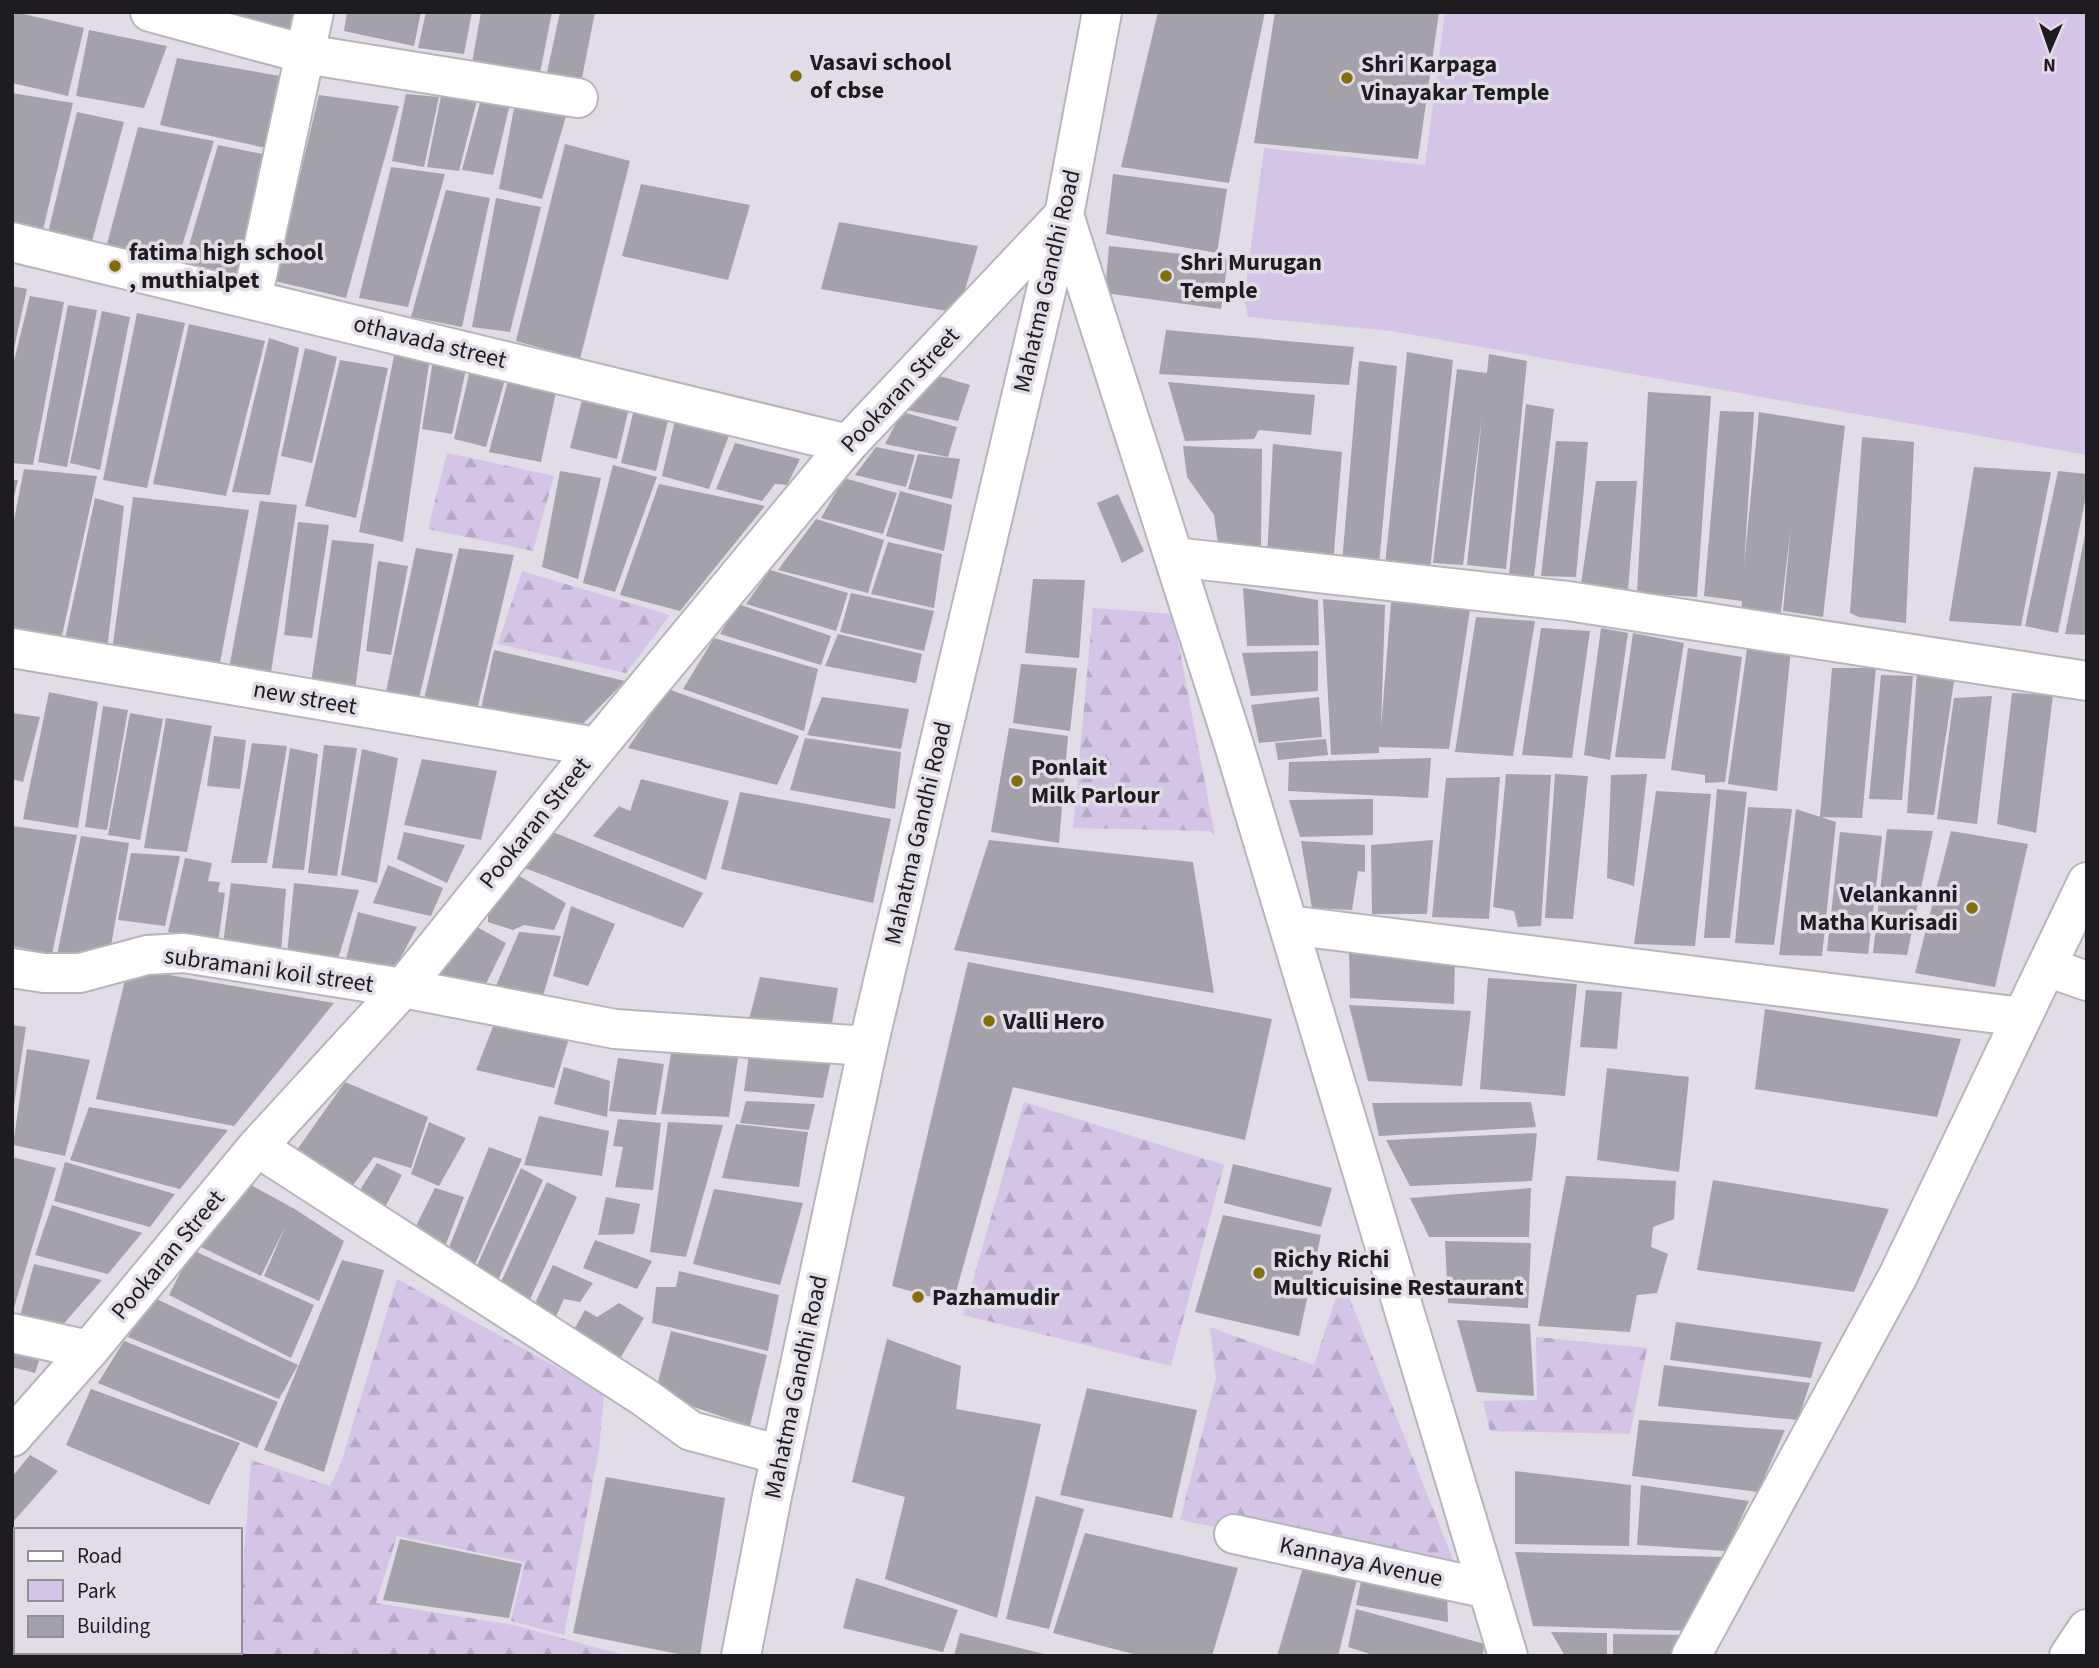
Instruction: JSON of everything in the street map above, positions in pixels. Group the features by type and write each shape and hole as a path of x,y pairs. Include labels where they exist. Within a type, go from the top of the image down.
{"street":[{"path":"150,12 305,54 578,98"},
{"path":"253,299 314,12"},
{"name":"Mahatma Gandhi Road","path":"741,1656 868,1045 1064,215 1102,12"},
{"path":"1064,215 1289,925 1508,1656"},
{"name":"Pookaran Street","path":"12,1437 89,1350 257,1147 403,988 597,747 848,444 1064,215"},
{"name":"othavada street","path":"12,242 848,444"},
{"path":"1174,557 1568,601 2087,681"},
{"name":"new street","path":"12,648 597,747"},
{"path":"1691,1656 1898,1276 2087,882"},
{"path":"1289,925 2022,1017"},
{"name":"subramani koil street","path":"12,968 44,974 80,973 147,955 184,953 403,988 615,1029 868,1045"},
{"path":"2047,967 2087,982"},
{"path":"257,1147 644,1397 691,1432 781,1455"},
{"path":"12,1333 89,1350"},
{"name":"Kannaya Avenue","path":"1234,1534 1488,1589"},
{"path":"2069,1656 2087,1629"}],"green space":[{"path":"1445,12 2087,12 2087,455 1391,331 1248,317 1244,298 1264,148 1425,165"},
{"path":"447,453 554,476 533,551 428,529"},
{"path":"522,571 670,615 626,673 498,644"},
{"path":"1093,608 1173,614 1215,836 1210,831 1073,828"},
{"path":"1024,1102 1224,1165 1171,1366 963,1315"},
{"path":"397,1279 604,1393 599,1450 564,1635 511,1621 525,1562 397,1536 376,1603 513,1625 628,1656 236,1656 242,1654 242,1583 251,1460 330,1486 341,1463"},
{"path":"1342,1279 1454,1562 1448,1573 1180,1520 1216,1378 1210,1327 1314,1365"},
{"path":"1536,1337 1647,1348 1630,1434 1490,1431 1483,1401 1537,1400"}],"building":[{"path":"15,12 84,28 68,96 12,83 12,25"},
{"path":"235,12 294,12 289,35 232,24"},
{"path":"347,12 421,12 414,46 344,31"},
{"path":"426,12 472,12 464,54 418,48"},
{"path":"481,12 552,12 539,78 471,69"},
{"path":"560,12 595,12 580,88 545,82"},
{"path":"1158,12 1265,12 1229,183 1121,167"},
{"name":"Shri Karpaga Vinayakar Temple","path":"1275,12 1439,12 1418,159 1254,143"},
{"path":"89,30 167,46 144,108 76,96"},
{"path":"177,58 286,77 266,148 160,125"},
{"path":"12,93 73,103 43,230 12,223"},
{"path":"406,94 439,97 424,167 392,161"},
{"path":"319,95 399,106 346,298 275,281"},
{"path":"441,96 477,100 459,171 427,167"},
{"path":"481,99 510,104 493,175 462,170"},
{"path":"515,103 568,109 542,199 499,189"},
{"path":"77,112 124,122 92,241 48,233"},
{"path":"138,127 214,141 175,269 106,248"},
{"path":"565,144 630,161 580,359 516,341"},
{"path":"218,145 272,156 244,282 183,267"},
{"path":"391,167 445,174 408,307 359,298"},
{"path":"1113,174 1227,189 1217,253 1106,234"},
{"path":"641,184 750,205 728,280 622,256"},
{"path":"446,190 490,198 462,327 411,317"},
{"path":"496,198 541,207 510,332 472,327"},
{"path":"839,222 978,246 958,313 821,289"},
{"name":"Shri Murugan Temple","path":"1109,246 1228,259 1221,309 1105,293"},
{"path":"12,286 27,289 13,353 12,353"},
{"path":"30,296 64,302 33,465 12,463 12,369"},
{"path":"68,305 97,310 67,467 38,462"},
{"path":"102,311 130,317 100,470 70,463"},
{"path":"137,313 185,323 147,488 103,480"},
{"path":"189,324 265,341 226,496 153,484"},
{"path":"1166,330 1354,347 1349,385 1159,374"},
{"path":"269,338 299,348 270,495 232,492"},
{"path":"305,348 337,357 312,463 281,456"},
{"path":"395,351 430,357 403,542 359,532"},
{"path":"1407,352 1453,360 1430,570 1385,565"},
{"path":"434,354 468,360 452,434 422,429"},
{"path":"1489,354 1527,361 1506,569 1467,565 1482,417 1463,565 1433,563 1457,369 1487,373"},
{"path":"340,360 388,368 356,518 305,506"},
{"path":"1359,361 1397,366 1379,565 1342,563"},
{"path":"470,370 506,376 486,447 454,439"},
{"path":"926,372 970,385 958,421 907,410"},
{"path":"510,373 557,387 541,462 489,452"},
{"path":"1168,382 1315,395 1311,435 1259,430 1254,439 1185,441"},
{"path":"1648,392 1711,396 1697,597 1637,593"},
{"path":"583,396 630,404 617,459 570,448"},
{"path":"1526,404 1554,409 1534,576 1509,576"},
{"path":"635,405 670,412 656,471 621,463"},
{"path":"1720,411 1754,412 1744,566 1759,412 1845,426 1823,617 1783,611 1791,526 1780,619 1741,613 1742,601 1704,596"},
{"path":"902,412 957,427 948,457 885,444"},
{"path":"676,416 731,430 709,489 662,476"},
{"path":"1862,437 1914,442 1906,623 1859,617 1850,613"},
{"path":"1556,441 1588,442 1576,577 1541,576"},
{"path":"735,443 800,459 787,485 775,484 762,501 716,489"},
{"path":"1273,444 1342,452 1333,565 1267,557"},
{"path":"1183,446 1262,449 1261,546 1218,544 1214,515 1187,477"},
{"path":"876,447 915,455 906,487 855,475"},
{"path":"918,454 960,459 952,499 908,489"},
{"path":"613,465 657,477 615,592 583,583"},
{"path":"1974,467 2051,472 2021,626 1949,621"},
{"path":"24,469 97,476 61,640 12,634 12,530"},
{"path":"560,471 601,478 578,579 542,567"},
{"path":"2058,471 2087,474 2087,491 2058,633 2025,626"},
{"path":"844,478 897,493 883,534 821,518"},
{"path":"12,480 18,480 13,501 12,501"},
{"path":"1596,481 1637,481 1628,590 1581,584"},
{"path":"659,484 765,506 680,611 620,595"},
{"path":"900,491 952,505 944,551 886,536"},
{"path":"1118,494 1144,551 1122,563 1097,503"},
{"path":"133,497 249,510 219,668 112,651"},
{"path":"95,498 124,506 107,650 64,644"},
{"path":"260,501 297,505 269,685 228,674"},
{"path":"816,519 884,540 868,593 778,570"},
{"path":"298,522 329,525 312,638 284,635"},
{"path":"2086,530 2087,635 2065,634"},
{"path":"332,540 374,544 354,698 310,690"},
{"path":"888,542 942,554 934,608 871,594"},
{"path":"416,548 453,554 417,707 384,701"},
{"path":"459,548 514,555 475,718 422,708"},
{"path":"378,561 408,566 391,655 366,651"},
{"path":"770,570 848,593 836,631 746,604"},
{"path":"1033,579 1085,580 1079,658 1025,653"},
{"path":"1243,588 1318,600 1319,645 1247,646"},
{"path":"1392,591 1471,603 1449,749 1379,747 1379,753 1331,755 1323,599 1385,605 1381,728"},
{"path":"851,593 934,611 924,651 840,632"},
{"path":"738,604 831,636 821,665 720,634"},
{"path":"1476,617 1535,621 1513,756 1455,752"},
{"path":"1541,628 1590,631 1572,758 1522,755"},
{"path":"1601,628 1628,633 1610,760 1584,755"},
{"path":"1633,633 1684,643 1665,759 1615,757"},
{"path":"838,634 922,654 916,683 825,666"},
{"path":"714,638 818,669 804,731 683,689"},
{"path":"1688,648 1742,657 1725,782 1705,783 1705,775 1671,770"},
{"path":"1747,649 1791,649 1777,791 1728,784"},
{"path":"494,650 625,681 573,734 479,718"},
{"path":"1318,651 1318,691 1251,696 1242,653"},
{"path":"1021,664 1077,668 1070,731 1013,723"},
{"path":"1832,668 1876,668 1862,818 1820,817"},
{"path":"1917,671 1955,675 1934,815 1907,813"},
{"path":"1881,675 1913,676 1902,800 1869,799"},
{"path":"668,689 799,736 777,785 628,748"},
{"path":"49,692 98,702 78,828 23,819"},
{"path":"2012,693 2053,695 2036,833 1997,824"},
{"path":"1992,696 1977,824 1937,819 1954,698"},
{"path":"822,697 909,709 901,749 807,735"},
{"path":"1319,697 1322,737 1259,743 1251,705"},
{"path":"103,706 128,710 107,830 85,827"},
{"path":"12,713 40,717 23,782 12,779"},
{"path":"130,713 163,719 140,840 108,835"},
{"path":"166,718 212,726 187,852 144,848"},
{"path":"1009,728 1068,736 1059,843 991,832"},
{"path":"214,736 246,740 240,789 207,786"},
{"path":"805,738 901,752 895,809 790,790"},
{"path":"1326,739 1328,755 1278,760 1275,743"},
{"path":"252,743 287,746 267,863 231,863"},
{"path":"324,745 357,748 337,876 308,873"},
{"path":"290,748 318,754 304,870 272,868"},
{"path":"362,749 398,758 377,883 341,875"},
{"path":"1431,758 1428,798 1288,791 1289,762"},
{"path":"422,759 497,771 481,840 404,825"},
{"path":"1506,774 1551,775 1541,926 1518,927 1514,911 1493,907"},
{"path":"1555,774 1588,776 1573,919 1545,918"},
{"path":"1647,774 1634,886 1607,878 1611,775"},
{"path":"1500,777 1489,919 1432,917 1446,778"},
{"path":"641,779 729,801 706,880 593,836 619,806 630,811"},
{"path":"1717,789 1747,792 1730,938 1704,938"},
{"path":"1656,791 1711,794 1695,946 1634,944"},
{"path":"740,792 891,819 873,903 721,869"},
{"path":"1373,799 1373,835 1300,837 1289,800"},
{"path":"1748,807 1792,809 1774,945 1735,943"},
{"path":"1796,809 1836,822 1822,956 1779,955"},
{"path":"12,826 77,835 52,954 12,946"},
{"path":"1887,829 1933,831 1907,955 1873,953"},
{"name":"Velankanni Matha Kurisadi","path":"1951,831 2028,844 1995,987 1915,973"},
{"path":"404,832 465,845 447,883 397,859"},
{"path":"553,832 703,893 683,928 522,867"},
{"path":"1840,832 1882,836 1868,954 1827,951"},
{"path":"81,836 129,843 109,957 56,960"},
{"path":"989,840 1193,862 1214,993 954,950"},
{"path":"1433,840 1427,914 1372,914 1371,845"},
{"path":"1301,841 1365,845 1365,872 1358,871 1352,910 1312,908"},
{"path":"131,853 180,856 165,926 118,920"},
{"path":"185,858 212,863 208,881 220,882 218,892 225,893 218,943 168,932"},
{"path":"388,865 443,888 431,916 373,903"},
{"path":"516,874 566,903 554,930 524,925 513,930 488,922 488,910"},
{"path":"231,883 286,889 281,952 223,944"},
{"path":"294,883 359,890 338,959 287,955"},
{"path":"571,906 615,924 588,986 553,976"},
{"path":"358,912 417,927 393,972 345,963"},
{"path":"466,921 506,943 482,992 429,976"},
{"path":"519,932 561,936 541,1002 495,988"},
{"path":"1349,950 1455,955 1454,1004 1350,998"},
{"path":"968,962 1272,1019 1245,1140 1013,1087 953,1303 892,1286"},
{"path":"128,968 334,1003 234,1126 96,1099"},
{"path":"760,977 838,988 829,1041 746,1031"},
{"path":"1488,978 1577,984 1565,1096 1480,1089"},
{"path":"1586,990 1622,992 1617,1049 1580,1047"},
{"path":"1349,1005 1471,1011 1462,1086 1368,1081"},
{"path":"1765,1009 1961,1039 1937,1117 1755,1089"},
{"path":"496,1019 570,1035 554,1088 476,1070"},
{"path":"12,1025 26,1027 14,1105 12,1105"},
{"path":"674,1035 741,1039 729,1117 661,1114"},
{"path":"751,1041 833,1051 823,1098 744,1091"},
{"path":"27,1049 90,1060 65,1156 13,1145"},
{"path":"618,1058 664,1064 656,1115 609,1111"},
{"path":"564,1067 610,1081 607,1117 554,1104"},
{"path":"1607,1068 1689,1077 1679,1172 1597,1160"},
{"path":"345,1082 428,1117 411,1168 374,1157 345,1196 289,1161"},
{"path":"746,1101 815,1104 809,1130 740,1123"},
{"path":"1531,1102 1536,1127 1379,1136 1372,1103"},
{"path":"89,1107 228,1130 180,1189 70,1160"},
{"path":"539,1116 609,1131 602,1176 524,1165"},
{"path":"618,1119 661,1123 653,1190 615,1187 623,1147 613,1146"},
{"path":"429,1122 466,1138 439,1186 411,1174"},
{"path":"668,1122 723,1125 686,1257 650,1252"},
{"path":"736,1124 808,1132 799,1187 722,1178"},
{"path":"1537,1133 1532,1181 1410,1186 1386,1140"},
{"path":"489,1147 522,1159 470,1275 444,1260"},
{"path":"12,1157 56,1168 13,1311 12,1311"},
{"path":"65,1162 175,1194 150,1227 54,1201"},
{"path":"377,1163 402,1175 381,1215 353,1201"},
{"path":"1233,1164 1332,1188 1321,1227 1224,1203"},
{"path":"521,1168 543,1180 493,1291 471,1279"},
{"path":"1566,1176 1676,1181 1674,1219 1653,1227 1651,1247 1668,1254 1657,1293 1637,1295 1630,1332 1538,1326"},
{"path":"1713,1180 1889,1209 1854,1292 1697,1270"},
{"path":"547,1182 577,1197 525,1310 495,1295"},
{"path":"247,1183 293,1208 344,1241 319,1301 264,1276 286,1225 261,1276 201,1247"},
{"path":"435,1188 464,1197 441,1257 409,1240"},
{"path":"1531,1188 1529,1237 1429,1237 1410,1198"},
{"path":"714,1189 803,1203 780,1285 693,1264"},
{"path":"606,1197 640,1204 634,1234 598,1235"},
{"path":"52,1205 142,1233 108,1274 35,1255"},
{"name":"Richy Richi Multicuisine Restaurant","path":"1223,1215 1321,1235 1299,1336 1195,1312"},
{"path":"595,1240 652,1261 637,1289 583,1268"},
{"path":"1445,1241 1531,1243 1528,1308 1448,1303"},
{"path":"192,1250 314,1305 291,1358 169,1295"},
{"path":"342,1260 384,1270 324,1472 264,1450"},
{"path":"34,1264 102,1280 59,1329 19,1320"},
{"path":"553,1265 593,1283 580,1302 564,1299 552,1325 530,1314"},
{"path":"679,1271 779,1295 768,1351 652,1323 656,1287 676,1287"},
{"path":"152,1297 298,1365 279,1399 128,1337"},
{"path":"619,1303 644,1318 615,1367 568,1340 585,1310 597,1317"},
{"path":"1457,1320 1530,1324 1534,1396 1477,1392"},
{"path":"1676,1322 1822,1342 1811,1378 1670,1360"},
{"path":"671,1331 767,1355 750,1426 655,1394"},
{"path":"12,1333 45,1342 35,1373 12,1367"},
{"path":"887,1339 961,1366 956,1409 1041,1424 997,1618 885,1579 905,1497 852,1482"},
{"path":"124,1341 278,1402 257,1448 98,1383"},
{"path":"1664,1365 1810,1383 1798,1420 1658,1406"},
{"path":"1087,1388 1197,1410 1172,1518 1060,1495"},
{"path":"91,1389 240,1443 209,1505 66,1445"},
{"path":"1639,1420 1785,1430 1758,1492 1632,1476"},
{"path":"30,1455 58,1471 12,1523 12,1477"},
{"path":"1515,1471 1631,1485 1629,1546 1515,1544"},
{"path":"606,1477 725,1498 700,1656 688,1656 573,1633"},
{"path":"1641,1485 1749,1501 1726,1551 1637,1545"},
{"path":"1036,1496 1084,1509 1049,1629 1006,1619"},
{"path":"1085,1533 1238,1568 1212,1656 1141,1656 1053,1633"},
{"path":"400,1539 522,1564 509,1618 383,1600"},
{"path":"1515,1552 1723,1557 1696,1631 1533,1626"},
{"path":"1304,1564 1358,1575 1338,1656 1277,1656"},
{"path":"1363,1573 1447,1593 1448,1622 1356,1605"},
{"path":"856,1578 958,1610 943,1652 843,1628"},
{"path":"1356,1609 1485,1644 1482,1656 1376,1656 1348,1647"},
{"path":"1551,1632 1607,1633 1607,1656 1565,1656"},
{"path":"960,1633 1048,1655 1048,1656 954,1656"},
{"path":"1613,1634 1684,1635 1672,1656 1613,1656"},
{"path":"92,1654 138,1654 138,1656"}],"place":[{"name":"Vasavi school of cbse","path":"796,76"},
{"name":"Shri Karpaga Vinayakar Temple","path":"1347,78"},
{"name":"fatima high school , muthialpet","path":"115,266"},
{"name":"Shri Murugan Temple","path":"1166,276"},
{"name":"Ponlait Milk Parlour","path":"1017,781"},
{"name":"Velankanni Matha Kurisadi","path":"1972,908"},
{"name":"Valli Hero","path":"989,1021"},
{"name":"Richy Richi Multicuisine Restaurant","path":"1259,1273"},
{"name":"Pazhamudir","path":"918,1297"}]}
